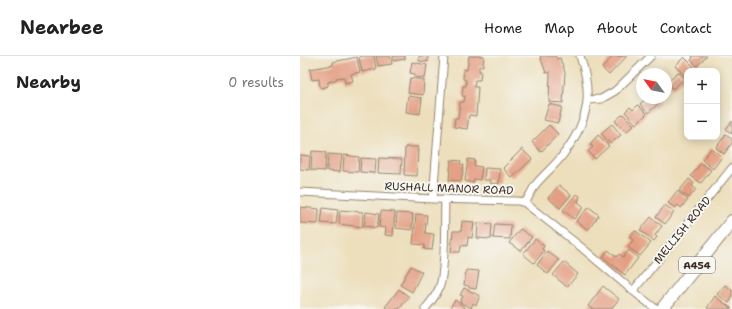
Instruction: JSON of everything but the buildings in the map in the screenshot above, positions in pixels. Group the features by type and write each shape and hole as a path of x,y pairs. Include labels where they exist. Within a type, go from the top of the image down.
{"main road":[{"name":"A454","path":"662,309 732,221"}],"street":[{"path":"433,199 444,56"},
{"path":"525,203 535,186 565,153 577,134 588,100 587,81 580,56"},
{"path":"588,100 601,99 616,91 651,56"},
{"name":"MELLISH ROAD","path":"633,292 732,168"},
{"name":"RUSHALL MANOR ROAD","path":"300,192 433,199 518,201 525,203 581,247 633,292 656,309"},
{"path":"425,309 437,293 441,284 445,199"}]}
